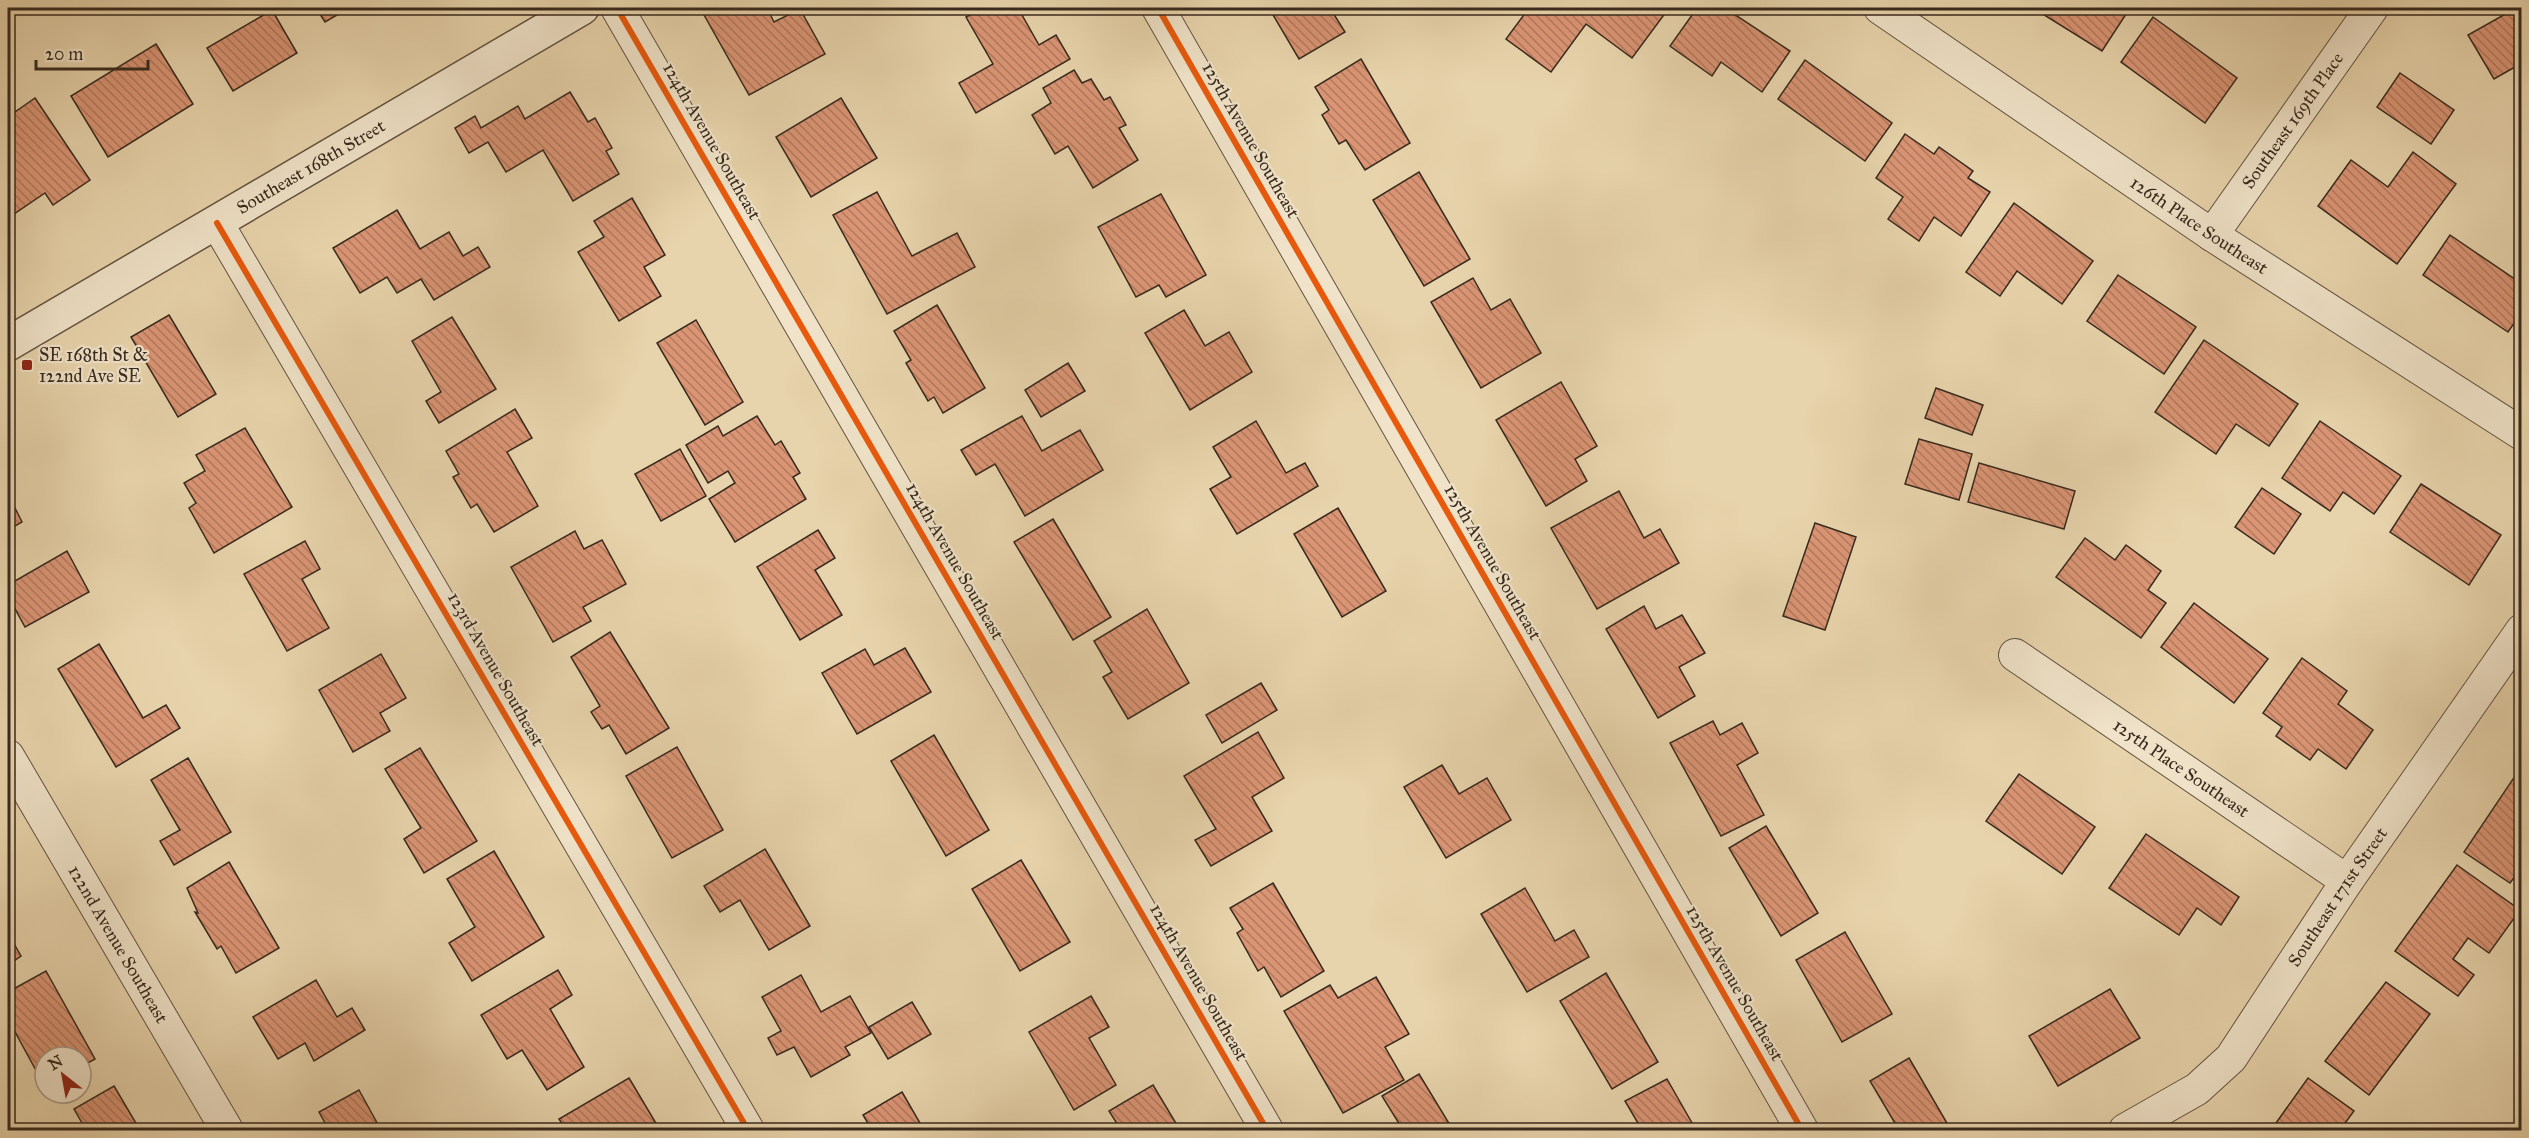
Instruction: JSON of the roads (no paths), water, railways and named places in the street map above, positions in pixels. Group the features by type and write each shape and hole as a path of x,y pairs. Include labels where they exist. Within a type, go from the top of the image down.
{"street":[{"name":"Southeast 168th Street","path":"8,344 582,8"},
{"name":"124th Avenue Southeast","path":"617,8 1268,1131"},
{"name":"125th Avenue Southeast","path":"1158,8 1802,1131"},
{"name":"126th Place Southeast","path":"1880,8 2212,235 2522,434"},
{"name":"Southeast 169th Place","path":"2212,235 2372,8"},
{"name":"123rd Avenue Southeast","path":"217,223 748,1131"},
{"name":"Southeast 171st Street","path":"2125,1131 2197,1089 2231,1058 2348,881 2522,630"},
{"name":"125th Place Southeast","path":"2015,655 2348,881"},
{"name":"122nd Avenue Southeast","path":"8,756 227,1131"}],"place":[{"name":"SE 168th St & 122nd Ave SE","path":"27,365"}]}
